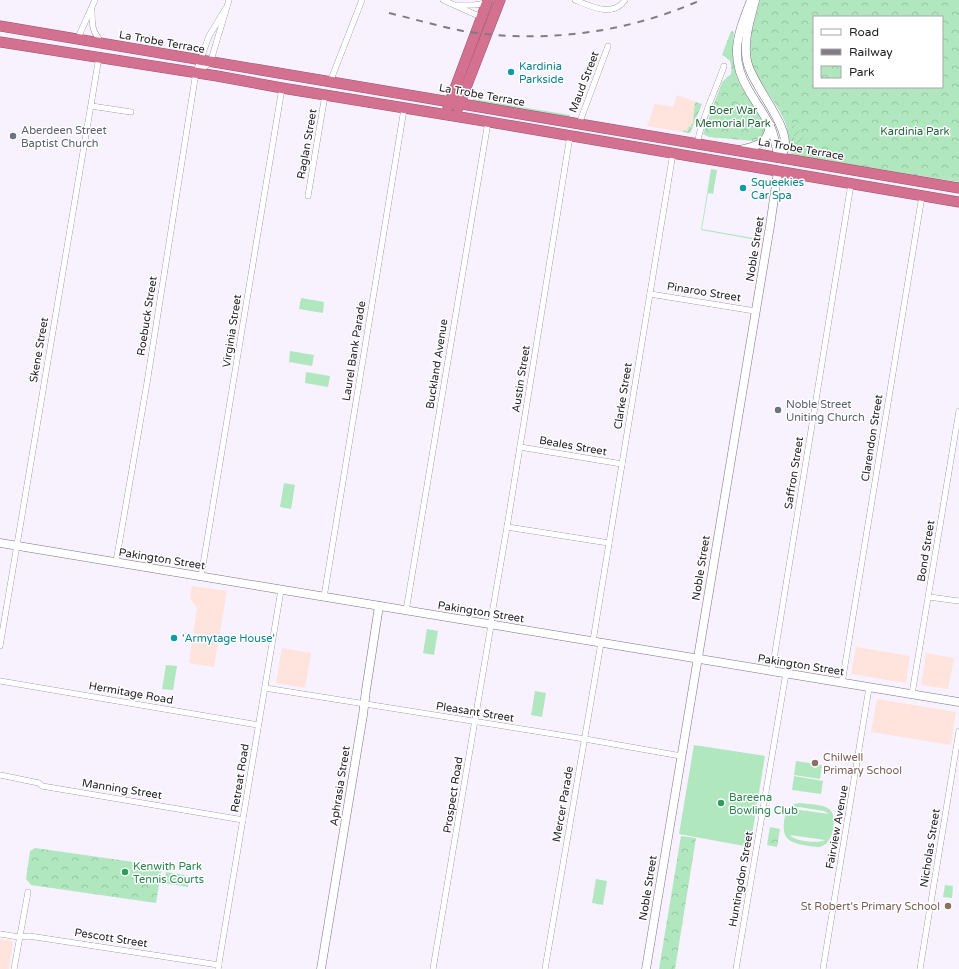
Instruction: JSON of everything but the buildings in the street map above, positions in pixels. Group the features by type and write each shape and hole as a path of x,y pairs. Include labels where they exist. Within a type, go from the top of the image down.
{"highway":[{"path":"455,116 500,0"},
{"path":"445,115 481,17 490,1"},
{"name":"La Trobe Terrace","path":"0,26 959,188"},
{"path":"0,42 196,72 282,88 959,202"},
{"path":"778,171 779,158"}],"street":[{"path":"77,40 95,0"},
{"path":"205,61 215,50 229,0"},
{"path":"330,82 362,0"},
{"path":"443,0 481,17"},
{"path":"575,0 600,9 611,9 618,7 625,0"},
{"path":"751,0 738,34 736,45 738,61 744,82 770,125 779,158"},
{"path":"755,0 747,35 746,57 752,75 774,112 782,131 784,148 779,158"},
{"path":"457,5 474,5 490,1"},
{"path":"92,8 93,30 104,44"},
{"path":"196,72 203,68 212,30 226,8"},
{"name":"Maud Street","path":"578,124 608,46"},
{"name":"Skene Street","path":"0,646 99,57"},
{"name":"Roebuck Street","path":"116,562 149,369 196,72 205,61"},
{"path":"697,144 709,105 724,66"},
{"name":"Virginia Street","path":"202,577 282,88"},
{"name":"Raglan Street","path":"308,196 325,95"},
{"path":"91,106 132,112"},
{"name":"Laurel Bank Parade","path":"324,597 404,108"},
{"name":"Buckland Avenue","path":"406,610 488,122"},
{"path":"738,150 762,144 767,136 770,125"},
{"name":"Austin Street","path":"491,625 570,136"},
{"name":"Clarke Street","path":"597,642 609,543 674,153"},
{"name":"Noble Street","path":"646,969 778,171"},
{"name":"Saffron Street","path":"772,671 851,184"},
{"name":"Clarendon Street","path":"842,683 922,196"},
{"name":"Pinaroo Street","path":"650,294 756,311"},
{"name":"Bond Street","path":"912,694 959,411"},
{"name":"Beales Street","path":"520,447 622,464"},
{"path":"507,527 609,543"},
{"name":"Pakington Street","path":"0,543 959,702"},
{"name":"Retreat Road","path":"218,967 281,590"},
{"path":"929,597 959,601"},
{"name":"Aphrasia Street","path":"321,969 380,606"},
{"name":"Prospect Road","path":"433,969 457,835 474,722 491,625"},
{"name":"Mercer Parade","path":"545,969 584,739 597,642"},
{"name":"Huntingdon Street","path":"736,969 786,673"},
{"name":"Hermitage Road","path":"0,681 258,725"},
{"name":"Pleasant Street","path":"265,688 681,756"},
{"name":"Fairview Avenue","path":"822,969 869,688"},
{"name":"Nicholas Street","path":"920,969 959,731"},
{"name":"Manning Street","path":"0,775 39,783 42,786 243,820"},
{"path":"14,969 28,892"},
{"name":"Pescott Street","path":"0,934 19,937 29,936 218,967"}],"shaded area":[{"path":"677,95 702,104 690,133 647,126 655,104 673,107"},
{"path":"192,586 227,591 214,667 189,663 197,608 190,598"},
{"path":"856,647 910,656 906,683 851,674"},
{"path":"282,648 311,653 305,688 276,683"},
{"path":"926,653 954,658 948,689 921,685"},
{"path":"877,699 956,712 951,745 871,732"},
{"path":"0,939 13,941 9,969 0,969"}],"green space":[{"name":"Kardinia Park","path":"760,0 959,0 959,182 792,155 790,152 787,126 782,115 758,79 752,63 750,45"},
{"name":"Boer War Memorial Park","path":"731,31 734,32 733,59 737,78 757,111 764,126 764,133 761,139 759,138 754,141 709,137 703,134 722,82 731,74 730,62 722,55"},
{"path":"473,99 570,115 570,117 473,101"},
{"path":"695,102 702,104 690,133 683,132 683,130 688,131 689,126 691,127 691,124 693,124"},
{"path":"790,122 802,135 806,142 808,151 796,149 794,133"},
{"path":"711,169 717,170 713,194 708,193 702,229 753,238 759,228 757,240 701,230"},
{"path":"301,298 324,302 323,313 299,309"},
{"path":"290,351 314,355 312,366 289,362"},
{"path":"306,372 330,376 328,387 305,383"},
{"path":"284,483 295,485 291,509 280,507"},
{"path":"427,629 438,631 434,655 423,653"},
{"path":"166,665 177,666 173,690 162,689"},
{"path":"535,691 546,693 542,717 531,715"},
{"name":"Bareena Bowling Club","path":"694,745 765,756 750,847 679,834"},
{"path":"796,761 822,765 820,779 794,775"},
{"path":"794,776 823,781 821,794 792,790"},
{"path":"799,803 823,806 829,809 832,813 834,818 833,830 828,842 824,845 819,847 802,845 789,840 785,835 784,822 786,813 790,806","holes":["799,807 824,811 829,814 793,809","790,835 825,840 817,842 806,841 796,839"]},
{"path":"770,827 780,829 777,847 767,845"},
{"path":"681,836 696,838 675,969 659,969"},
{"path":"35,848 162,866 156,903 31,885 26,879 30,851"},
{"path":"166,872 190,876 188,887 164,883"},
{"path":"596,879 607,881 603,905 592,903"},
{"path":"945,885 953,886 952,898 943,897"}],"railway":[{"path":"389,13 463,31 493,35 554,36 585,33 644,21 701,0"}],"place":[{"name":"Kardinia Parkside","path":"511,72"},
{"name":"Aberdeen Street Baptist Church","path":"13,136"},
{"name":"Squeekies Car Spa","path":"743,188"},
{"name":"Noble Street Uniting Church","path":"778,410"},
{"name":"'Armytage House'","path":"174,638"},
{"name":"Chilwell Primary School","path":"815,763"},
{"name":"Bareena Bowling Club","path":"721,803"},
{"name":"Kenwith Park Tennis Courts","path":"125,872"},
{"name":"St Robert's Primary School","path":"948,906"}]}
